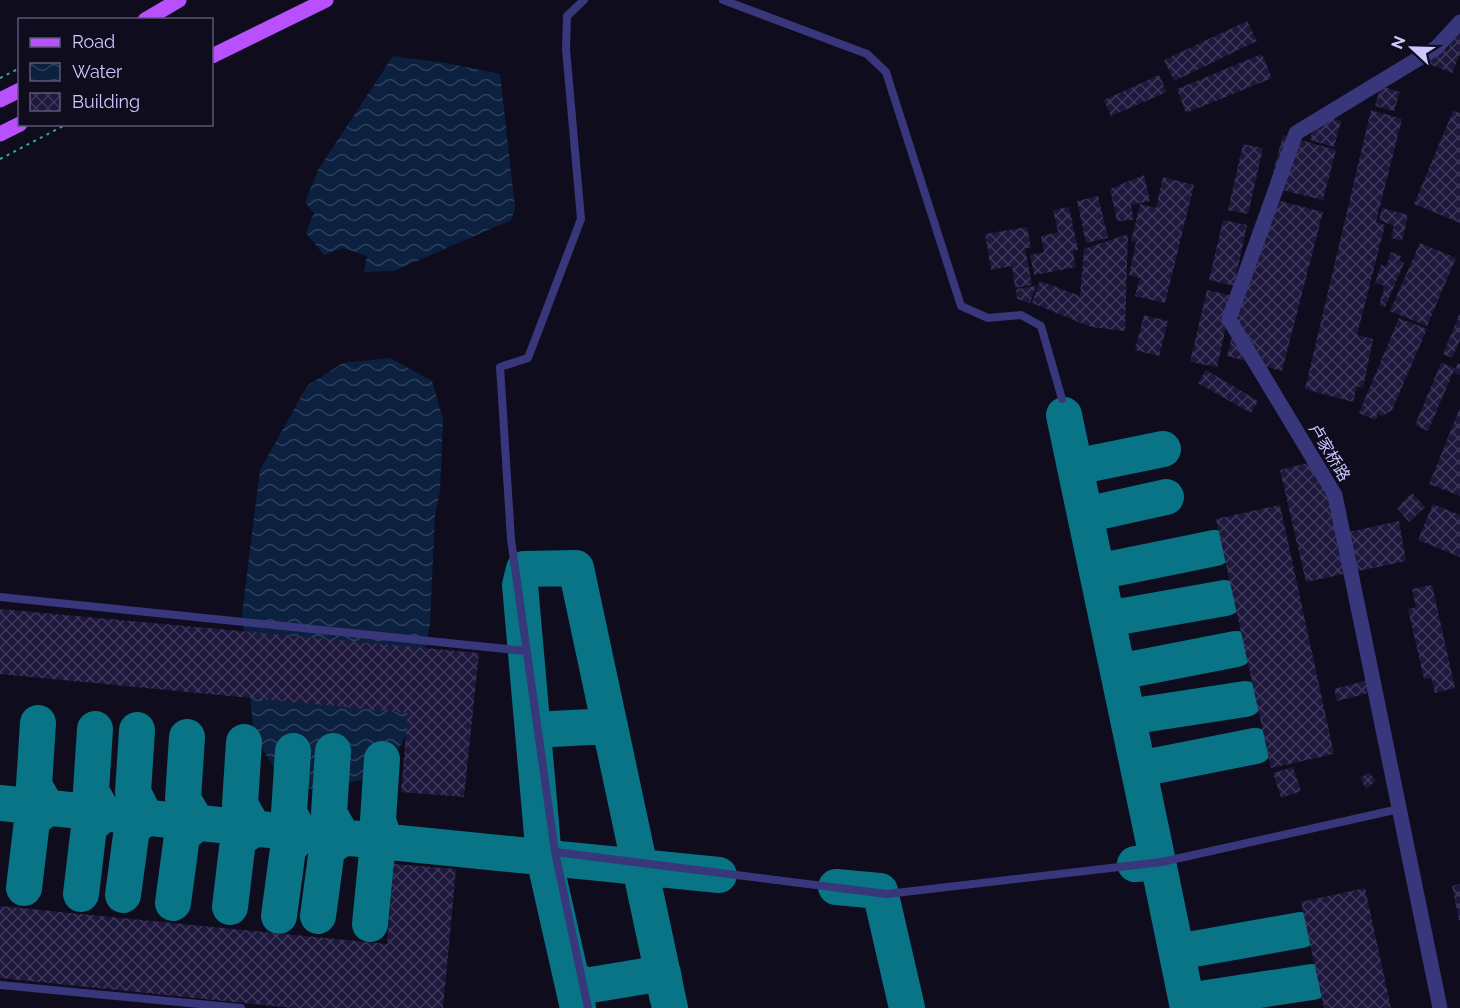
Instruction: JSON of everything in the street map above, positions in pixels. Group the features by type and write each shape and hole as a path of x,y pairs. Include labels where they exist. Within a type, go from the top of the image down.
{"main road":[{"path":"148,18 179,0"},
{"path":"213,56 326,0"},
{"path":"0,100 18,91"},
{"path":"0,134 18,125"}],"street":[{"name":"卢家桥路","path":"1440,1008 1335,495 1229,319 1296,133 1436,48 1460,22"}],"lane":[{"path":"584,0 567,16 566,49 581,219 528,358 500,368 511,539 526,651 555,852 588,1008"},
{"path":"723,0 867,54 886,72 961,306 988,318 1022,315 1041,327 1062,399"},
{"path":"0,597 526,651"},
{"path":"555,852 887,894 1162,862 1399,809"},
{"path":"0,985 177,1004 241,1008"}],"path":[{"path":"0,78 18,69"},
{"path":"0,159 64,126"}],"water":[{"path":"393,56 446,63 500,74 515,208 511,220 394,271 364,272 367,256 343,248 324,255 306,233 314,213 305,202 318,170"},
{"path":"390,358 432,381 443,419 440,491 435,516 430,624 410,728 388,768 363,780 310,789 280,777 254,736 242,614 260,470 307,386 343,363"}],"building":[{"path":"1460,19 1460,54 1452,73 1424,62 1432,42 1448,49"},
{"path":"1247,21 1257,41 1174,81 1164,60"},
{"path":"1262,54 1272,78 1186,113 1177,89"},
{"path":"1159,75 1167,92 1111,116 1104,100"},
{"path":"1381,86 1400,92 1394,111 1375,106"},
{"path":"1371,110 1402,119 1376,222 1385,225 1357,335 1373,339 1363,388 1357,386 1353,402 1305,389"},
{"path":"1453,111 1460,113 1460,223 1414,204"},
{"path":"1324,116 1341,121 1334,147 1310,140 1315,119"},
{"path":"1283,135 1336,150 1323,200 1269,187"},
{"path":"1243,144 1263,148 1248,214 1228,210"},
{"path":"1144,175 1150,201 1131,205 1134,220 1117,221 1110,189"},
{"path":"1163,177 1194,185 1165,303 1135,296 1140,278 1129,275 1136,242 1131,241 1140,204 1156,208"},
{"path":"1098,196 1108,238 1086,243 1077,201"},
{"path":"1268,198 1323,212 1282,371 1227,356"},
{"path":"1069,207 1078,250 1073,251 1076,267 1034,275 1030,255 1044,252 1041,236 1058,232 1053,210"},
{"path":"1382,208 1408,215 1402,241 1391,238 1394,226 1379,220"},
{"path":"1223,220 1247,225 1234,286 1209,280"},
{"path":"1027,227 1031,248 1025,248 1032,285 1015,288 1012,266 991,270 985,234"},
{"path":"1128,234 1125,331 1091,327 1032,303 1040,281 1080,296 1084,249"},
{"path":"1420,243 1456,258 1427,326 1390,311"},
{"path":"1391,252 1401,256 1399,261 1404,263 1385,307 1379,305 1385,286 1375,283 1381,265 1386,267"},
{"path":"1036,286 1030,303 1017,299 1016,289"},
{"path":"1207,290 1233,296 1217,367 1190,362"},
{"path":"1460,313 1460,340 1452,358 1443,354"},
{"path":"1144,315 1168,321 1159,356 1135,350"},
{"path":"1399,318 1427,329 1392,410 1382,416 1378,414 1375,420 1359,413"},
{"path":"1441,363 1455,368 1428,431 1415,425"},
{"path":"1458,363 1460,364 1460,375 1454,373"},
{"path":"1206,370 1258,401 1251,413 1198,383"},
{"path":"1460,408 1460,496 1429,484"},
{"path":"1323,459 1340,534 1399,521 1406,561 1306,582 1280,470"},
{"path":"1412,493 1425,507 1409,522 1397,508"},
{"path":"1433,504 1460,515 1460,557 1418,540"},
{"path":"1280,505 1334,754 1271,768 1216,519"},
{"path":"1432,585 1455,688 1435,693 1431,678 1424,679 1408,609 1416,607 1412,589"},
{"path":"0,609 479,653 464,797 401,792 408,713 0,674"},
{"path":"1373,679 1376,691 1337,701 1334,689"},
{"path":"1293,767 1301,791 1281,798 1273,773"},
{"path":"1369,772 1376,781 1366,789 1360,778"},
{"path":"394,864 456,869 443,1008 292,1008 0,978 0,906 387,944"},
{"path":"1460,884 1460,920 1459,920 1452,886"},
{"path":"1365,888 1391,1008 1324,1008 1301,902"}],"taxiway":[{"path":"1064,415 1158,862"},
{"path":"1075,467 1163,449"},
{"path":"1085,515 1166,497"},
{"path":"1097,572 1215,548"},
{"path":"578,1008 544,858 520,585 524,569 576,568 670,1008"},
{"path":"1107,619 1225,598"},
{"path":"1118,672 1236,649"},
{"path":"1128,717 1245,699"},
{"path":"24,888 32,821 47,808 34,785 38,723"},
{"path":"533,730 610,726"},
{"path":"81,894 89,827 104,814 91,791 95,729"},
{"path":"123,895 132,828 146,818 133,792 137,730"},
{"path":"173,903 182,836 197,823 183,799 187,737"},
{"path":"230,907 238,840 254,829 240,804 244,742"},
{"path":"1139,769 1255,746"},
{"path":"279,916 288,849 301,834 289,813 293,751"},
{"path":"318,916 327,849 343,838 329,813 333,751"},
{"path":"370,924 377,853 385,842 378,820 382,759"},
{"path":"0,803 719,875"},
{"path":"1135,864 1158,862 1188,1008"},
{"path":"836,887 880,891 907,1008"},
{"path":"1177,952 1301,930"},
{"path":"571,977 585,986 663,973 667,996"},
{"path":"1187,1001 1312,982"}]}
